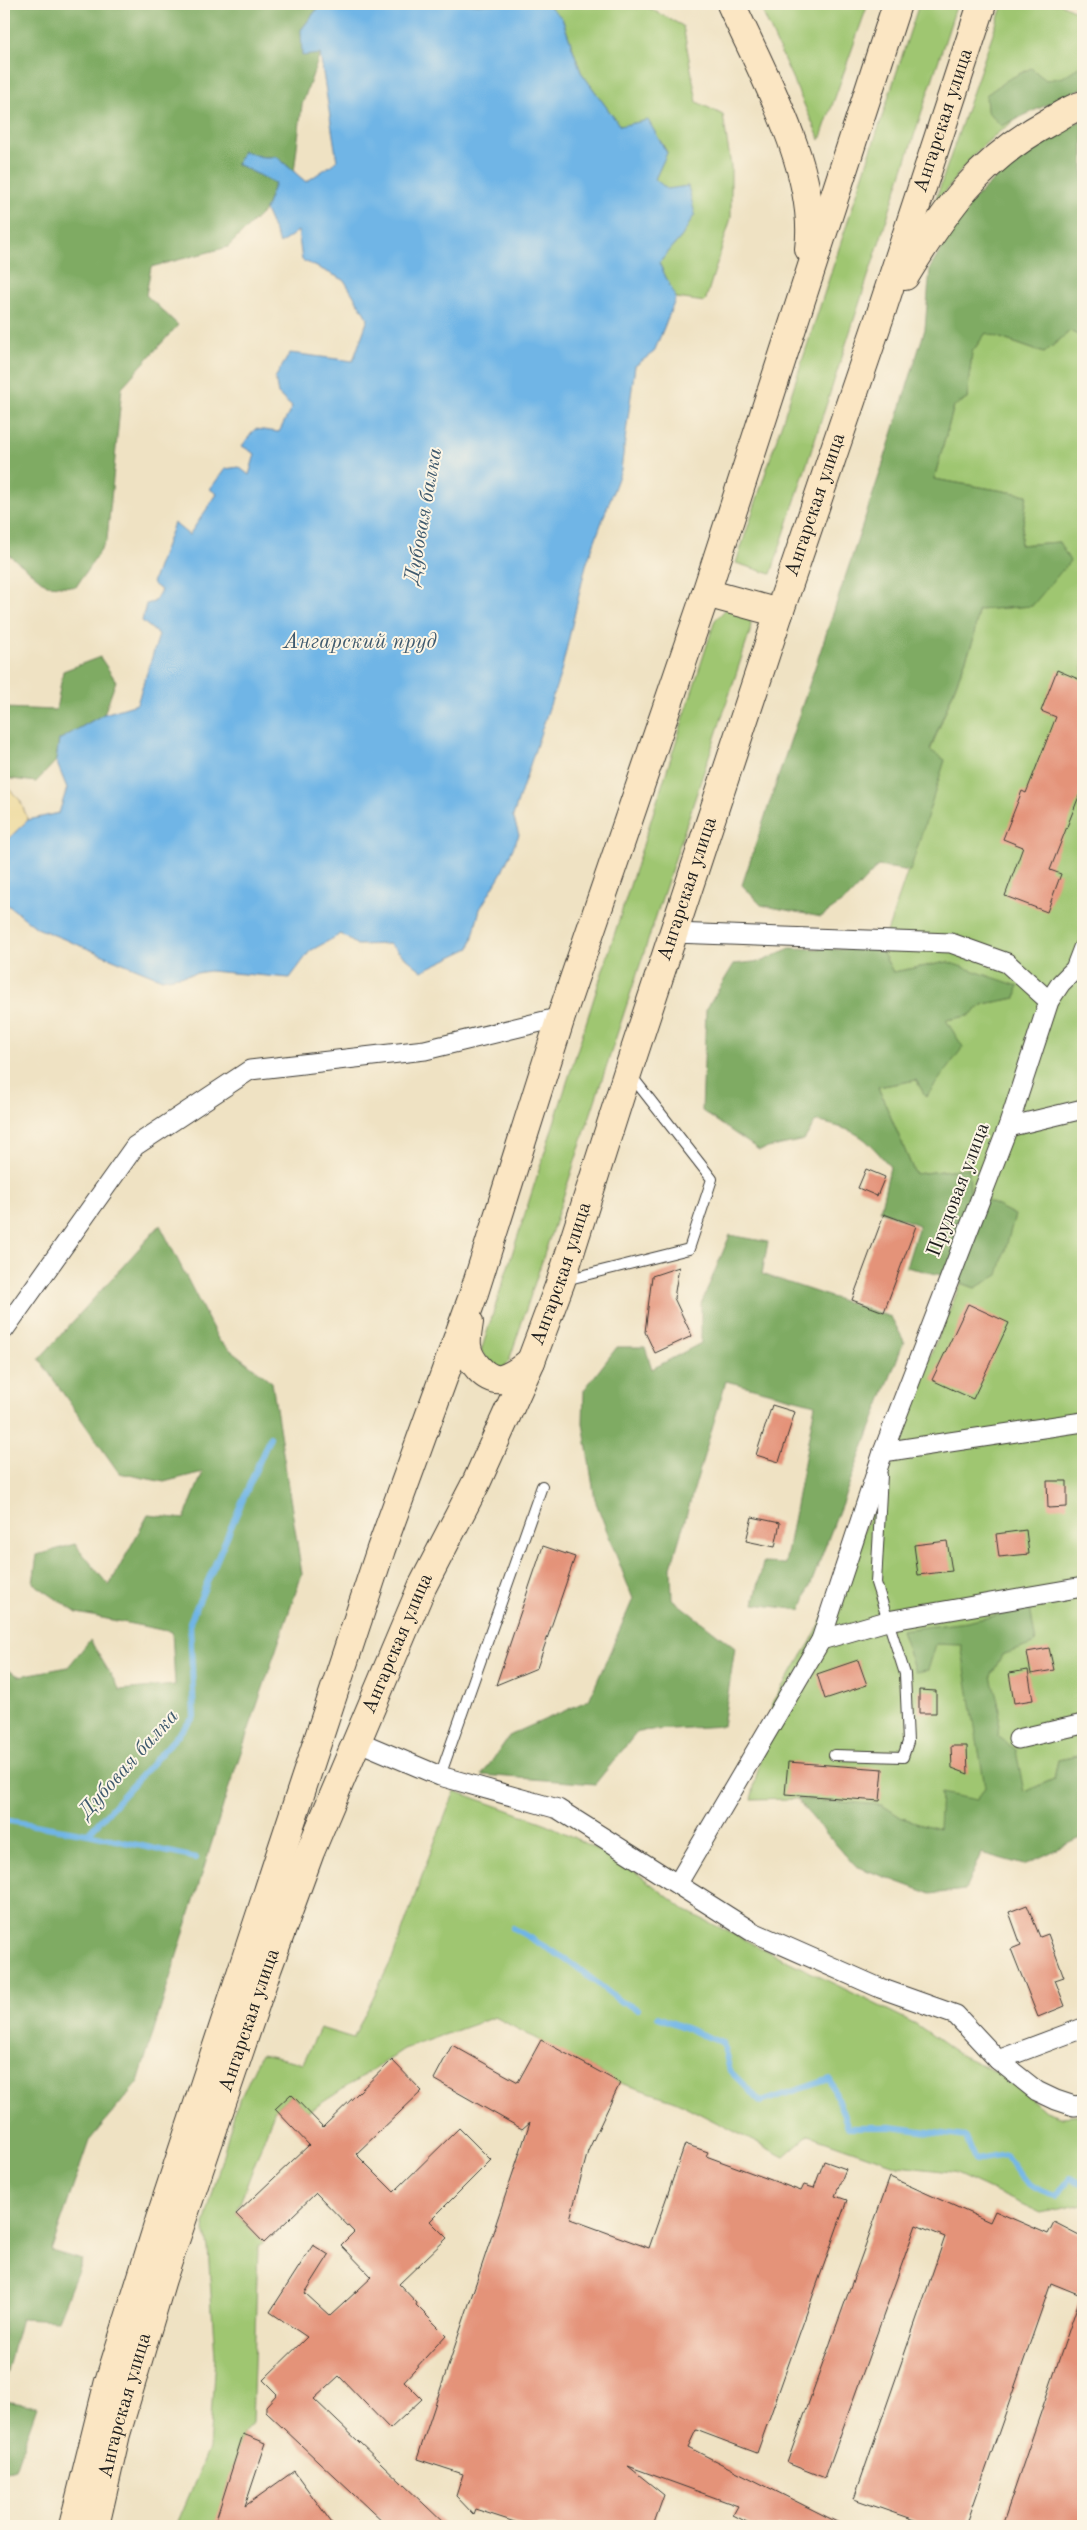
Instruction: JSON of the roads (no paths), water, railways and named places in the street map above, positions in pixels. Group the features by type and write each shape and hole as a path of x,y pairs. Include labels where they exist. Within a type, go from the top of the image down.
{"main road":[{"path":"730,4 798,160 809,204 811,236 804,294"},
{"name":"Ангарская улица","path":"73,2526 108,2385 160,2219 381,1548 473,1296 561,1018 706,593 897,4"},
{"name":"Ангарская улица","path":"95,2526 116,2434 162,2279 268,1967 310,1852 422,1587 477,1481 531,1361 561,1281 628,1071 982,4"},
{"path":"880,316 936,225 980,171 1022,137 1083,105"},
{"path":"706,593 779,613"},
{"path":"473,1296 467,1346 470,1357 482,1371 490,1378 500,1379 512,1375 531,1361"}],"street":[{"path":"674,934 951,944 1007,963 1049,1001"},
{"name":"Прудовая улица","path":"678,1884 821,1640 883,1452 1008,1127 1049,1001 1061,983 1075,969 1083,948"},
{"path":"4,1330 135,1146 250,1070 425,1050 561,1018"},
{"path":"1008,1127 1083,1109"},
{"path":"883,1452 1083,1422"},
{"path":"821,1640 887,1621 1083,1587"},
{"path":"1018,1739 1083,1724"},
{"path":"357,1741 440,1776 558,1809 751,1931 880,1988 956,2015 998,2060 1037,2091 1074,2106 1083,2105"},
{"path":"998,2060 1083,2028"}],"lane":[{"path":"561,1281 690,1249 712,1179 628,1071"},
{"path":"834,1755 903,1757 908,1742 905,1674 876,1583 883,1452"},
{"path":"440,1776 542,1486"}],"water":[{"name":"Ангарский пруд","path":"316,4 547,4 562,18 581,72 620,126 648,120 667,153 655,179 667,189 688,186 695,214 682,236 659,263 676,298 654,352 635,366 621,470 586,565 561,672 513,816 519,835 502,872 480,909 470,948 422,971 389,944 357,945 341,934 310,951 290,978 209,971 162,979 37,928 4,902 4,843 28,820 59,813 67,788 56,761 59,740 104,714 137,704 159,635 142,621 146,604 154,602 161,590 152,583 174,523 189,535 217,494 210,489 225,469 239,467 249,475 255,454 242,446 255,429 279,432 292,407 278,394 275,378 290,353 353,361 368,319 344,280 302,260 298,231 280,244 265,210 275,183 237,164 243,151 262,157 277,157 306,182 337,161 320,54 302,56 301,30 318,8"}],"waterway":[{"name":"Дубовая балка","path":"4,1820 88,1834 194,1717 190,1622 270,1437"},
{"path":"88,1834 196,1858"},
{"path":"513,1928 569,1961 621,2002 638,2009"},
{"path":"658,2017 723,2043 730,2071 761,2102 830,2079 848,2127 891,2127 966,2137 975,2160 1006,2155 1021,2176 1041,2191 1057,2196 1070,2178 1083,2184"}]}
